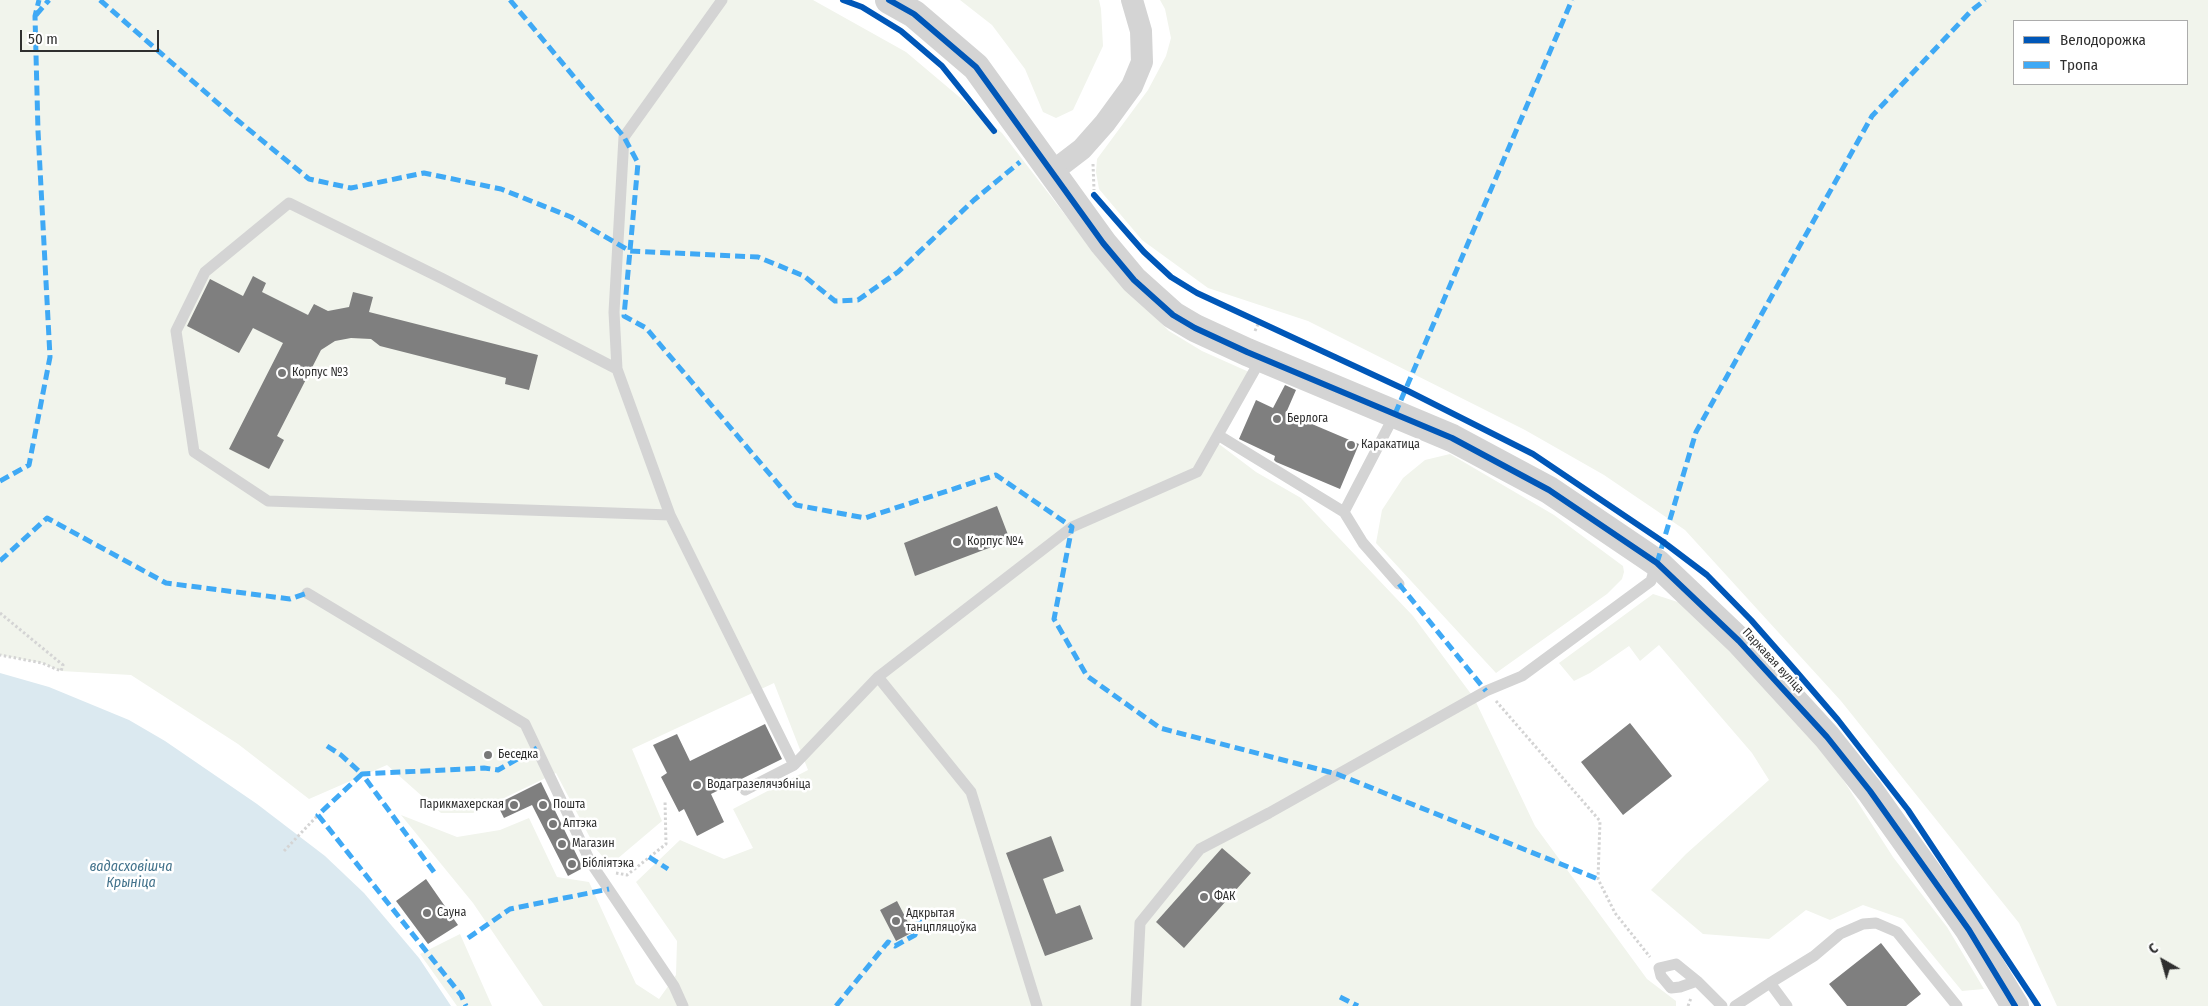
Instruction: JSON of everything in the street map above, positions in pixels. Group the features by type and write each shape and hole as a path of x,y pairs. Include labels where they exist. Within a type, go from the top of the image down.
{"street":[{"path":"1052,172 1082,149 1106,123 1132,86 1142,62 1141,31 1132,0"},
{"name":"Паркавая вуліца","path":"898,2 938,33 976,67 1103,243 1134,280 1173,315 1195,328 1452,438 1549,490 1656,563 1739,641 1827,737 1870,791 1963,922 2015,1006"}],"lane":[{"path":"722,0 624,137 614,312 617,369 670,515 794,765"},
{"path":"617,369 442,278 289,203 205,272 176,331 194,452 268,501 670,515"},
{"path":"745,790 794,765 878,677 1072,527 1197,472 1262,357"},
{"path":"1344,512 1395,414"},
{"path":"1218,435 1344,512 1363,543 1399,584"},
{"path":"1136,1006 1140,923 1200,848 1270,812 1486,691 1522,676 1651,581 1656,563"},
{"path":"307,593 525,724 596,870 674,986 683,1006"},
{"path":"878,677 971,792 1037,1006"},
{"path":"1735,1006 1814,956 1840,934 1863,924 1876,923 1897,932 1958,1006"},
{"path":"1697,981 1671,988 1661,976 1658,968 1676,964 1697,981 1722,1006"},
{"path":"1770,984 1787,1006"}],"path":[{"path":"1093,164 1094,195"},
{"path":"1250,318 1267,326"},
{"path":"0,614 62,665 61,671 42,663 0,655"},
{"path":"1486,691 1600,820 1598,879 1615,913 1658,968"},
{"path":"596,870 627,875 666,844 665,800"},
{"path":"284,851 318,815"}],"shaded area":[{"path":"0,0 813,0 906,52 1002,133 1110,273 1169,331 1202,351 1249,372 1211,438 1256,472 1301,498 1413,616 1474,698 1535,826 1647,979 1676,1001 1676,1006 543,1006 473,903 401,815 457,837 500,830 529,818 557,877 589,882 636,984 659,999 676,975 677,941 636,882 680,840 724,859 753,848 733,809 808,770 774,683 632,749 662,821 610,865 596,849 556,773 473,813 441,813 387,765 309,799 238,744 131,675 61,671 42,663 0,655"},
{"path":"960,0 1099,0 1103,46 1073,110 1056,118 1043,112 1025,69 992,25"},
{"path":"1160,0 2208,0 2208,1006 2057,1006 2019,923 1841,701 1685,530 1604,475 1525,430 1308,321 1208,288 1142,240 1099,189 1096,172 1097,159 1148,90 1166,56 1171,38 1165,9"},
{"path":"1450,454 1554,515 1623,566 1622,579 1607,594 1496,673 1376,543 1382,510 1403,478 1425,460"},
{"path":"1653,594 1687,605 1822,747 1893,857 1947,927 1984,989 1962,991 1903,919 1863,905 1830,920 1806,910 1769,939 1703,934 1651,890 1686,854 1769,780 1752,753 1659,645 1640,661 1629,646 1590,673 1574,681 1559,663"},
{"path":"460,934 492,1006 457,1006 420,954"}],"water":[{"name":"вадасховішча Крыніца","path":"0,673 49,687 129,720 165,741 257,804 325,856 364,893 419,958 451,1006 0,1006"}],"building":[{"name":"Корпус №3","path":"253,276 266,283 262,292 308,315 314,304 328,311 349,307 353,292 373,297 369,312 538,355 529,390 505,384 506,378 380,346 371,339 351,338 335,341 321,350 277,436 284,440 269,469 229,449 283,343 253,328 239,353 187,326 210,279 243,296"},
{"path":"1285,385 1296,390 1286,413 1359,444 1340,489 1276,462 1274,460 1275,456 1239,439 1256,400 1273,408"},
{"name":"Корпус №4","path":"997,506 1010,540 915,576 904,543"},
{"path":"1630,723 1672,776 1623,815 1581,762"},
{"name":"Водагразелячэбніца","path":"765,724 782,759 711,794 724,822 697,836 684,809 679,812 661,777 667,773 653,745 677,734 690,761"},
{"path":"541,782 583,868 568,876 532,805 504,818 497,804"},
{"path":"1051,836 1064,871 1043,879 1056,914 1080,905 1093,939 1045,956 1006,853"},
{"name":"ФАК","path":"1222,848 1251,873 1184,948 1156,922"},
{"name":"Сауна","path":"426,879 458,925 428,944 396,901"},
{"name":"Адкрытая танцпляцоўка","path":"897,901 913,932 896,941 880,910"},
{"path":"1881,943 1921,994 1906,1006 1847,1006 1829,984"}],"marked path":[{"path":"0,481 29,465 50,357 38,131 35,16 39,0"},
{"path":"36,15 49,0"},
{"path":"100,0 236,119 309,179 351,188 424,173 501,189 571,217 630,251 758,257 804,276 835,301 858,300 898,272 974,200 1020,162"},
{"path":"510,0 624,137 638,163 624,316 646,328 796,505 865,518 996,475 1072,527 1054,619 1087,676 1160,728 1337,774 1598,879"},
{"path":"1395,414 1572,0"},
{"path":"1657,563 1696,432 1872,116 1971,11 1985,0"},
{"path":"0,561 47,518 166,583 290,599 307,593"},
{"path":"1399,584 1486,691"},
{"path":"327,746 341,755 362,774 318,815 461,995 466,1006"},
{"path":"434,872 362,774 484,768 498,770 537,748"},
{"path":"649,857 668,869"},
{"path":"468,938 510,909 609,889"},
{"path":"836,1006 888,942 895,946 915,935 921,915"},
{"path":"1340,997 1358,1006"}],"cycle path":[{"path":"843,0 862,7 901,31 942,66 994,131"},
{"path":"889,0 914,14 976,67 1103,243 1134,280 1173,315 1195,328 1247,352 1452,438 1549,490 1657,563 1739,641 1827,737 1870,791 1969,930 2015,1006"},
{"path":"1094,195 1144,252 1171,277 1197,293 1406,390 1533,454 1662,541 1707,575 1751,620 1838,720 1908,810 2038,1006"}],"place":[{"name":"Корпус №3","path":"282,373"},
{"name":"Берлога","path":"1277,419"},
{"name":"Каракатица","path":"1351,445"},
{"name":"Корпус №4","path":"957,542"},
{"name":"Беседка","path":"488,755"},
{"name":"Водагразелячэбніца","path":"697,785"},
{"name":"Парикмахерская","path":"514,805"},
{"name":"Пошта","path":"543,805"},
{"name":"Аптэка","path":"553,824"},
{"name":"Магазин","path":"562,844"},
{"name":"Бібліятэка","path":"572,864"},
{"name":"ФАК","path":"1204,897"},
{"name":"Сауна","path":"427,913"},
{"name":"Адкрытая танцпляцоўка","path":"896,921"}]}
